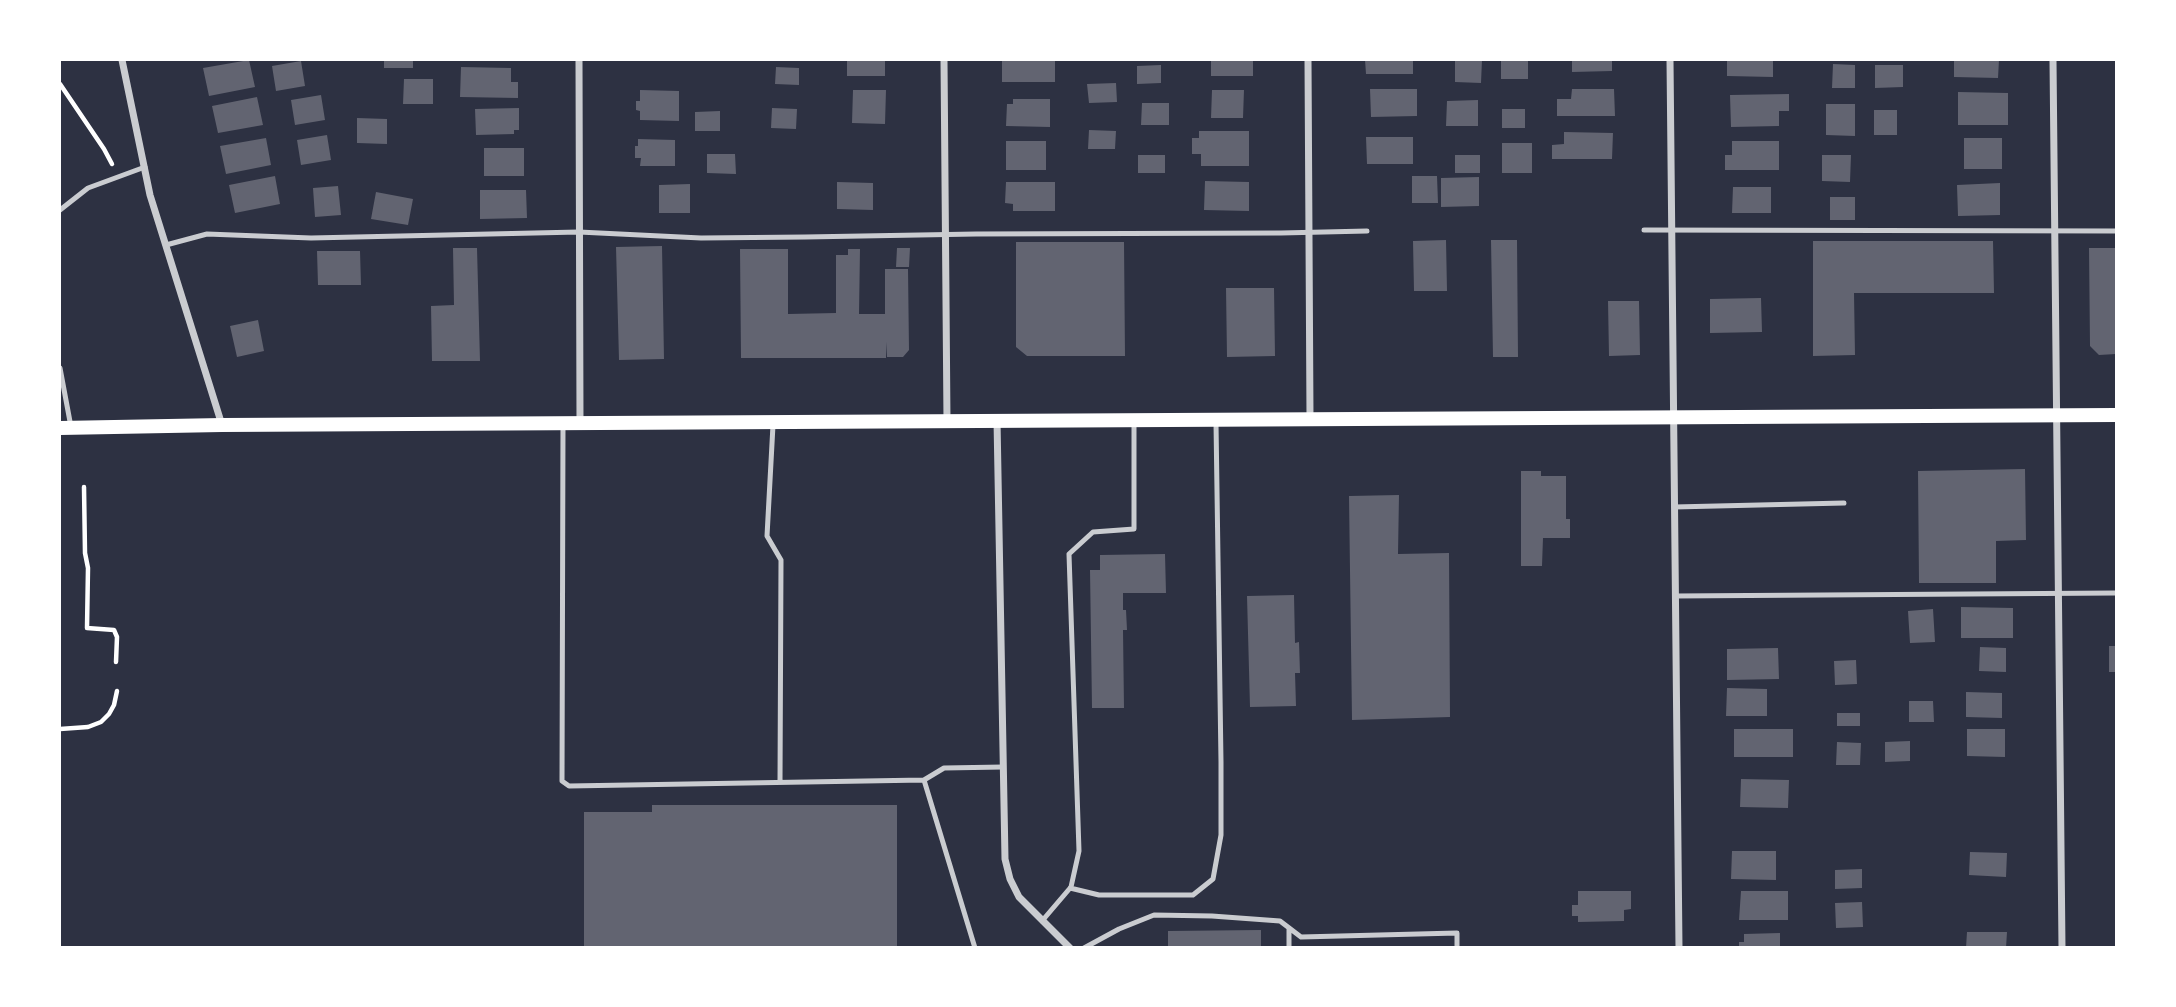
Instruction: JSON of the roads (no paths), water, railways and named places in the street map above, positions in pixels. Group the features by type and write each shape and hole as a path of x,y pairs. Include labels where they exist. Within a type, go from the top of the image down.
{"main road":[{"path":"65,428 1133,419 2116,415"}],"street":[{"path":"122,60 150,195 222,425"},
{"path":"579,60 580,424"},
{"path":"944,60 947,421"},
{"path":"1308,60 1310,418"},
{"path":"1670,60 1679,947"},
{"path":"2053,60 2063,947"},
{"path":"997,420 1005,859 1010,879 1019,897 1070,947"}],"lane":[{"path":"60,210 88,188 145,167"},
{"path":"1644,230 2116,231"},
{"path":"166,245 207,234 311,237 579,232 701,238 1367,231"},
{"path":"60,369 65,428"},
{"path":"1042,920 1070,888 1079,851 1069,554 1093,532 1134,529 1133,419"},
{"path":"1070,888 1099,895 1194,895 1213,878 1221,835 1216,419"},
{"path":"773,422 767,536 781,560 780,782"},
{"path":"563,424 562,781 569,786 924,780 944,768 1003,766"},
{"path":"1674,507 1844,503"},
{"path":"1675,596 2116,593"},
{"path":"924,780 975,947"},
{"path":"1084,947 1154,915 1212,915 1280,921 1301,937 1457,933 1457,947"},
{"path":"1289,928 1289,947"}]}
